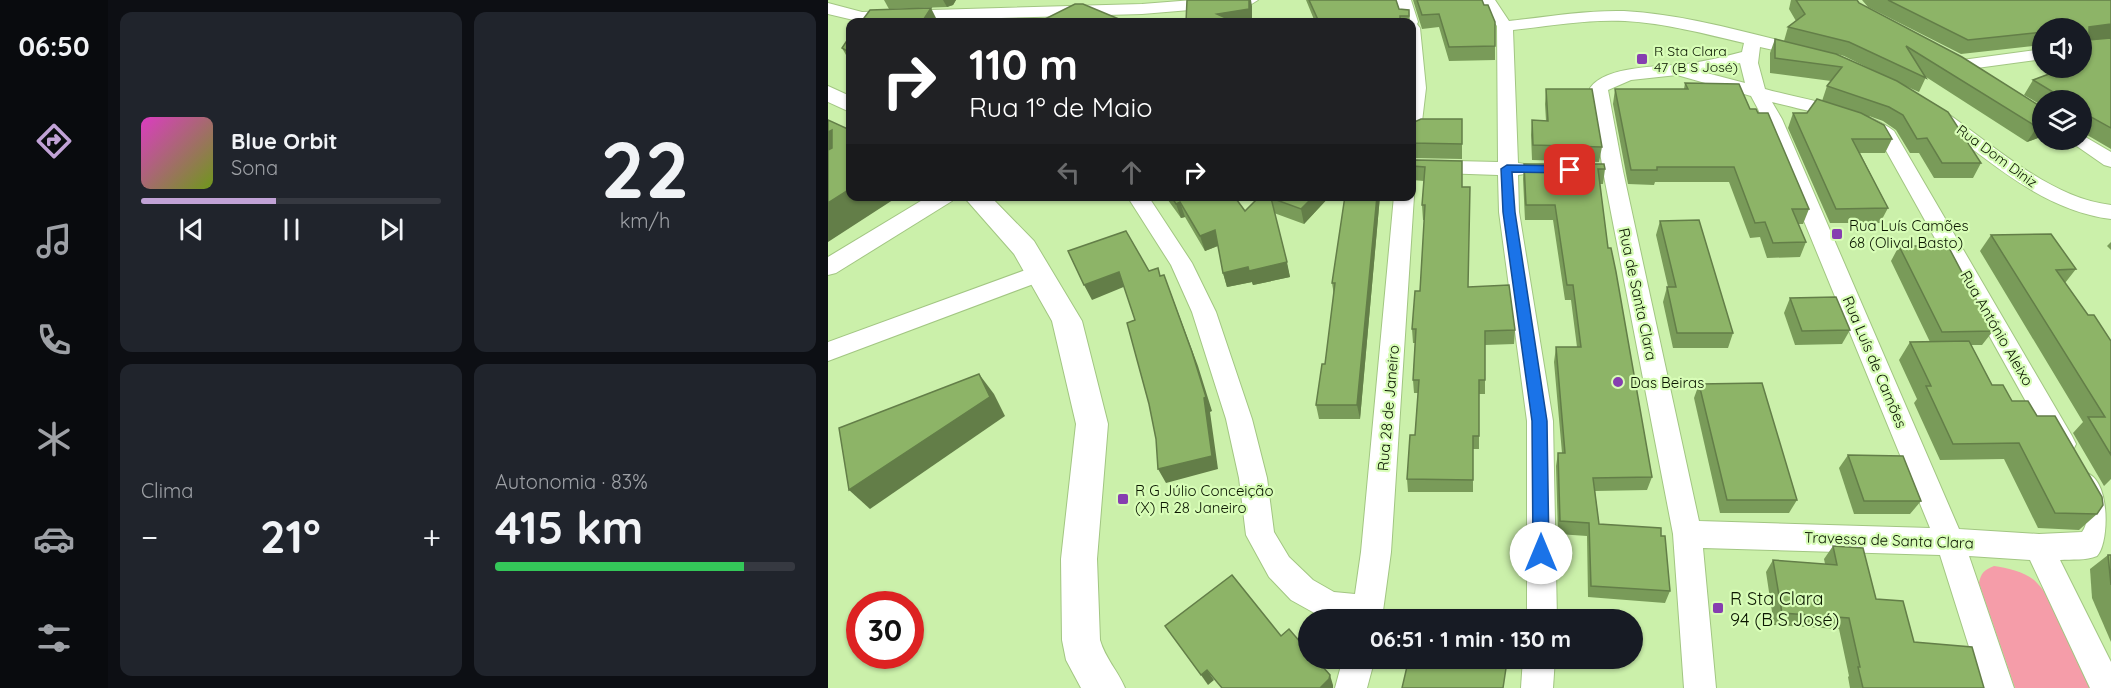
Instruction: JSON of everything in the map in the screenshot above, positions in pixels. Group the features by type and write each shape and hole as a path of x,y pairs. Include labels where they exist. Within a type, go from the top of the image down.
{"street":[{"path":"828,8 836,12 862,17 1143,16 1250,0"},
{"path":"1403,0 1409,18"},
{"path":"1487,0 1505,26 1508,79 1509,212 1539,421 1542,609"},
{"path":"1505,26 1625,16 1679,23 1750,49 1818,56"},
{"name":"Rua de Santa Clara","path":"1700,688 1688,534 1613,171 1599,88 1615,78 1632,74 1727,62 1750,49"},
{"name":"Rua Luís de Camões","path":"1750,49 1747,68 1773,118 1950,542 1998,688"},
{"path":"1942,54 1985,79"},
{"path":"1962,65 2032,55"},
{"name":"Rua de Santa Clara","path":"1677,70 1760,95"},
{"path":"1416,76 1416,96"},
{"path":"828,93 846,103"},
{"name":"Rua António Aleixo","path":"1760,95 1855,119 1878,128 1887,135 2100,510 2101,530 2090,546"},
{"name":"Rua Dom Diniz","path":"1918,102 1958,126 2050,194 2077,205 2111,212"},
{"path":"2092,149 2111,161"},
{"path":"1416,166 1542,169"},
{"path":"1589,170 1613,171"},
{"path":"828,267 937,201"},
{"path":"980,201 1024,248 1067,321 1092,424 1079,559 1080,640 1086,660 1105,688"},
{"path":"1140,201 1181,263 1204,312 1239,419 1253,478 1260,535 1279,567 1302,590 1330,606 1342,609"},
{"name":"Rua 28 de Janeiro","path":"1368,609 1376,552 1404,201"},
{"path":"828,352 1039,273"},
{"name":"Travessa de Santa Clara","path":"1688,534 2039,547 2090,546"},
{"path":"2039,547 2107,688"},
{"path":"1351,688 1356,669"},
{"path":"1537,688 1538,669"}],"shaded area":[{"path":"1994,566 2023,573 2044,591 2066,632 2090,688 2015,688 1979,583 1984,572"}],"building":[{"path":"1187,0 1249,0 1249,9 1217,14 1226,18 1186,18"},
{"path":"1309,0 1396,0 1399,9 1409,10 1409,16 1400,16 1400,18 1317,18"},
{"path":"1417,0 1482,0 1484,5 1488,5 1495,22 1495,46 1449,47 1439,14 1422,15"},
{"path":"1796,0 1857,0 1962,57 2032,101 2032,124 1906,46 1926,78 1849,42 1788,27 1805,14"},
{"path":"1888,0 2111,0 2111,24 2092,27 2092,18 2032,18 2032,33 1968,40"},
{"path":"1075,4 1083,4 1116,18 1047,18"},
{"path":"931,8 925,18 864,18 870,10"},
{"path":"2111,38 2111,128 2092,118 2092,90 2050,90 2033,80 2038,78 2092,78 2092,40"},
{"path":"1775,39 1836,54 1897,81 1948,112 1981,163 1942,163 1927,138 1917,139 1903,115 1889,107 1827,86 1842,67 1775,58"},
{"path":"1685,83 1739,84 1750,109 1756,109 1758,113 1768,113 1809,209 1792,209 1806,242 1773,243 1765,222 1755,223 1734,167 1657,167 1657,170 1631,170 1615,89 1688,89"},
{"path":"1546,89 1592,89 1602,147 1533,145 1532,120 1548,121"},
{"path":"1817,99 1861,113 1884,125 1892,139 1852,139 1888,208 1836,209 1793,113 1807,113"},
{"path":"1421,119 1462,119 1462,144 1416,143 1416,121"},
{"path":"828,120 846,128 846,192 828,203 828,150 832,148 832,130 828,132"},
{"path":"1416,160 1462,161 1462,187 1470,187 1468,287 1509,285 1515,330 1485,331 1485,380 1479,380 1479,436 1473,436 1473,480 1407,479 1410,435 1415,435 1419,380 1413,380 1416,329 1412,329 1415,291 1420,291 1425,167 1416,166"},
{"path":"1524,164 1604,164 1605,169 1598,169 1608,248 1611,248 1616,272 1652,477 1593,478 1599,524 1661,528 1661,536 1665,536 1670,591 1591,586 1589,523 1560,521 1558,453 1565,453 1556,347 1581,347 1573,285 1567,285 1555,205 1526,205"},
{"path":"1174,201 1238,201 1245,211 1255,201 1272,201 1287,262 1249,271 1248,267 1223,273 1215,230 1200,236 1180,202 1176,204"},
{"path":"1279,201 1309,201 1301,209"},
{"path":"1344,201 1377,201 1357,405 1316,405 1322,364 1325,364 1335,283 1332,283"},
{"path":"1699,220 1733,333 1677,333 1667,287 1676,287 1660,221"},
{"path":"1126,231 1149,271 1158,268 1160,276 1164,275 1206,397 1204,398 1212,456 1158,469 1156,439 1149,404 1127,323 1135,320 1119,272 1084,285 1068,251"},
{"path":"2051,234 2076,269 2056,270 2088,315 2094,315 2111,341 2111,455 2088,417 2105,417 1991,235"},
{"path":"1899,246 1948,246 1993,331 1942,332"},
{"path":"1836,297 1850,330 1802,331 1790,298"},
{"path":"1969,341 1992,385 2003,385 2012,401 2028,401 2037,416 2055,416 2102,497 2103,505 2097,514 2055,513 2019,443 1953,444 1926,386 1931,386 1910,342"},
{"path":"979,374 990,397 849,490 839,428"},
{"path":"1762,383 1797,500 1727,500 1699,384"},
{"path":"1848,455 1903,456 1921,501 1864,501"},
{"path":"1833,546 1863,548 1876,599 1903,601 1914,642 1972,647 1984,688 1863,688 1849,618 1782,613 1773,560 1837,565"},
{"path":"2108,555 2111,555 2111,585"},
{"path":"1232,575 1281,636 1289,629 1298,639 1298,669 1325,669 1330,675 1329,679 1320,688 1222,688 1207,670 1201,675 1165,626"},
{"path":"1406,669 1506,669 1503,688 1402,688"}],"place":[{"name":"R Sta Clara 47 (B S José)","path":"1642,59"},
{"name":"Rua Luís Camões 68 (Olival Basto)","path":"1837,234"},
{"name":"Das Beiras","path":"1618,382"},
{"name":"R G Júlio Conceição (X) R 28 Janeiro","path":"1123,499"},
{"name":"R Sta Clara 94 (B S José)","path":"1718,608"}],"route":[{"path":"1541,553 1539,421 1509,212 1507,169 1570,170"}]}
